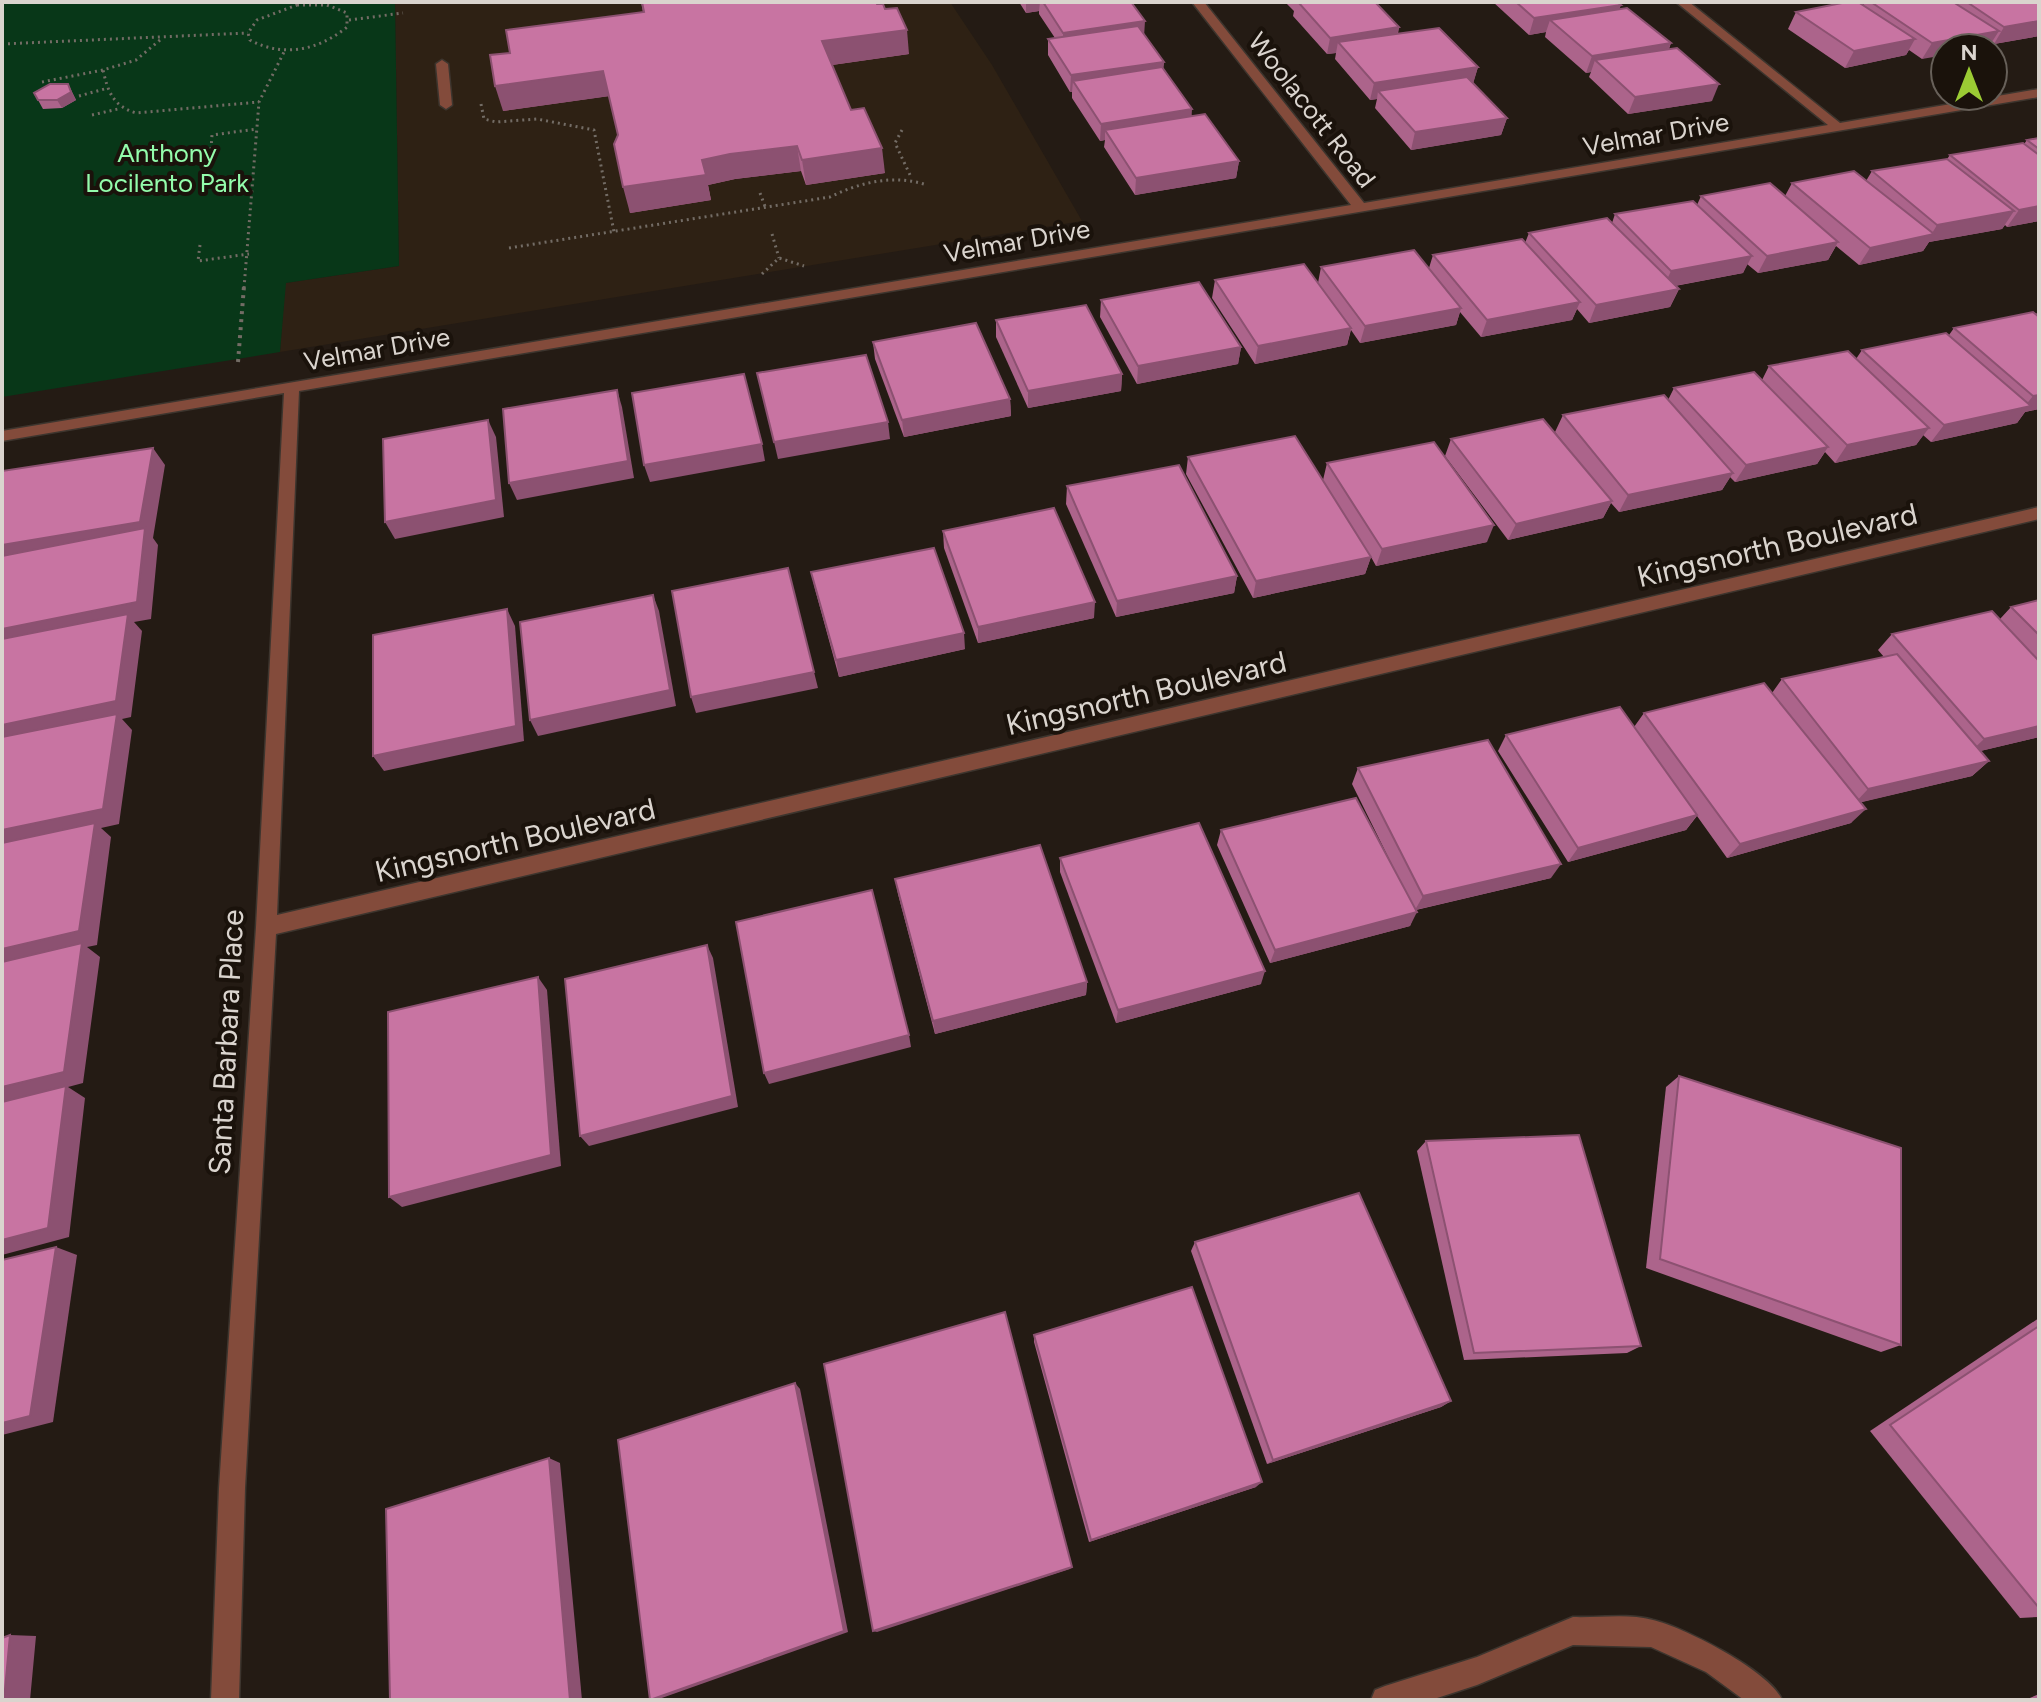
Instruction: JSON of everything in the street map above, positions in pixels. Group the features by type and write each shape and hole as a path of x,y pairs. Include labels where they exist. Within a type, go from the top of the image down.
{"street":[{"name":"Woolacott Road","path":"1198,2 1361,208"},
{"path":"1682,2 1838,127"},
{"path":"442,64 446,105"},
{"name":"Velmar Drive","path":"2,436 2039,93"},
{"name":"Santa Barbara Place","path":"225,1700 233,1472 266,927 292,388"},
{"name":"Kingsnorth Boulevard","path":"266,927 2039,513"},
{"path":"1385,1700 1477,1671 1573,1631 1652,1633 1716,1662 1768,1700"}],"path":[{"path":"248,33 257,20 268,13 313,3 339,8 349,20"},
{"path":"248,33 258,46 285,50 329,40 340,34 349,20 403,13"},
{"path":"2,44 160,40 248,33"},
{"path":"42,82 136,60 160,40"},
{"path":"238,362 259,102 285,50"},
{"path":"103,70 118,109"},
{"path":"79,96 108,88"},
{"path":"480,101 484,119 496,122 537,119 594,130 614,232"},
{"path":"92,115 118,109 136,113 259,102"},
{"path":"211,149 212,135 257,129"},
{"path":"902,130 895,143 911,177"},
{"path":"509,248 766,209 830,197 849,187 911,177 927,185"},
{"path":"760,193 766,209"},
{"path":"772,234 779,258"},
{"path":"200,245 198,261 249,254"},
{"path":"779,258 809,268"},
{"path":"760,276 779,258"}],"shaded area":[{"path":"395,2 950,2 992,65 1082,221 280,352 285,283 399,266"}],"green space":[{"name":"Anthony Locilento Park","path":"2,2 395,2 399,266 286,283 280,352 2,397"}],"building":[{"path":"642,2 876,2 883,4 885,9 897,8 907,30 822,41 851,110 864,108 882,148 802,160 797,146 730,154 702,160 706,175 623,187 614,144 618,135 603,71 495,86 490,55 510,53 506,30 644,12"},
{"path":"1043,2 1131,2 1145,21 1063,33"},
{"path":"1298,2 1375,2 1399,27 1330,38"},
{"path":"1516,2 1617,2 1621,5 1534,18"},
{"path":"1858,2 1915,39 1854,51 1796,12"},
{"path":"1871,2 1953,2 1999,31 1929,32 1929,41"},
{"path":"1967,2 2039,2 2039,21 2004,27"},
{"path":"1627,8 1671,43 1592,56 1550,20"},
{"path":"1138,26 1164,62 1071,75 1048,39"},
{"path":"1439,28 1478,67 1374,83 1338,42"},
{"path":"1677,48 1719,84 1635,97 1595,60"},
{"path":"1162,67 1192,109 1101,124 1073,81"},
{"path":"1467,77 1507,118 1415,132 1378,91"},
{"path":"50,84 68,84 71,92 57,100 38,100 34,93"},
{"path":"1205,114 1239,161 1136,178 1105,130"},
{"path":"2039,138 2039,149 2027,140"},
{"path":"2023,143 2039,155 2039,206 2019,210 1950,155"},
{"path":"1947,159 2014,211 1937,225 1872,171"},
{"path":"1854,171 1934,234 1870,248 1792,183"},
{"path":"1770,183 1838,242 1767,256 1701,196"},
{"path":"1693,201 1752,256 1671,271 1615,214"},
{"path":"1607,218 1679,289 1596,305 1529,233"},
{"path":"1522,239 1580,302 1487,320 1433,255"},
{"path":"1414,250 1461,308 1365,326 1321,267"},
{"path":"1304,264 1351,328 1258,346 1215,280"},
{"path":"1199,282 1241,347 1138,366 1101,300"},
{"path":"1086,305 1122,374 1028,391 996,320"},
{"path":"2033,312 2039,317 2039,395 2033,396 1954,328"},
{"path":"976,323 1010,399 902,420 873,342"},
{"path":"1946,333 2031,406 1944,425 1862,350"},
{"path":"1848,351 1929,428 1847,445 1769,366"},
{"path":"866,355 888,422 774,442 757,373"},
{"path":"1754,372 1828,447 1746,465 1674,388"},
{"path":"744,374 762,444 644,465 632,393"},
{"path":"617,390 628,461 509,483 503,409"},
{"path":"1664,395 1733,473 1628,495 1563,415"},
{"path":"1543,419 1612,501 1516,524 1451,439"},
{"path":"488,420 496,500 385,522 383,439"},
{"path":"1295,436 1371,557 1256,581 1188,457"},
{"path":"1434,442 1494,525 1382,549 1327,463"},
{"path":"153,448 140,522 2,545 2,471"},
{"path":"1179,465 1237,576 1117,601 1067,486"},
{"path":"1054,508 1095,602 978,627 943,531"},
{"path":"145,528 137,602 2,629 2,556"},
{"path":"934,548 964,633 836,660 811,572"},
{"path":"788,568 814,672 691,697 672,591"},
{"path":"653,595 670,690 530,720 520,622"},
{"path":"2039,600 2039,635 2011,607"},
{"path":"507,609 516,726 373,756 373,635"},
{"path":"1992,611 2039,661 2039,726 1984,739 1892,634"},
{"path":"128,614 116,701 2,725 2,639"},
{"path":"1897,654 1989,761 1868,789 1782,679"},
{"path":"1764,683 1866,809 1740,844 1644,713"},
{"path":"1620,707 1697,815 1578,848 1506,735"},
{"path":"117,714 103,809 2,830 2,737"},
{"path":"1488,740 1561,864 1423,896 1358,768"},
{"path":"1356,798 1417,912 1275,950 1221,830"},
{"path":"95,823 79,931 2,949 2,843"},
{"path":"1199,823 1265,971 1118,1010 1060,858"},
{"path":"1040,845 1087,982 933,1021 895,879"},
{"path":"872,890 909,1035 764,1073 736,922"},
{"path":"82,943 64,1072 2,1087 2,962"},
{"path":"707,945 732,1096 580,1136 565,979"},
{"path":"538,977 551,1155 389,1197 388,1012"},
{"path":"1679,1076 1901,1148 1901,1345 1660,1259"},
{"path":"66,1086 48,1228 2,1240 2,1102"},
{"path":"1579,1135 1641,1346 1474,1353 1426,1141"},
{"path":"1359,1193 1451,1401 1273,1460 1195,1242"},
{"path":"56,1247 30,1416 2,1423 2,1260"},
{"path":"1192,1287 1262,1482 1091,1540 1034,1335"},
{"path":"1005,1312 1072,1567 873,1631 824,1364"},
{"path":"2039,1326 2039,1608 1890,1425"},
{"path":"795,1383 844,1631 650,1700 618,1440"},
{"path":"549,1458 570,1700 390,1700 386,1509"},
{"path":"10,1635 4,1700 2,1700 2,1638"}]}
